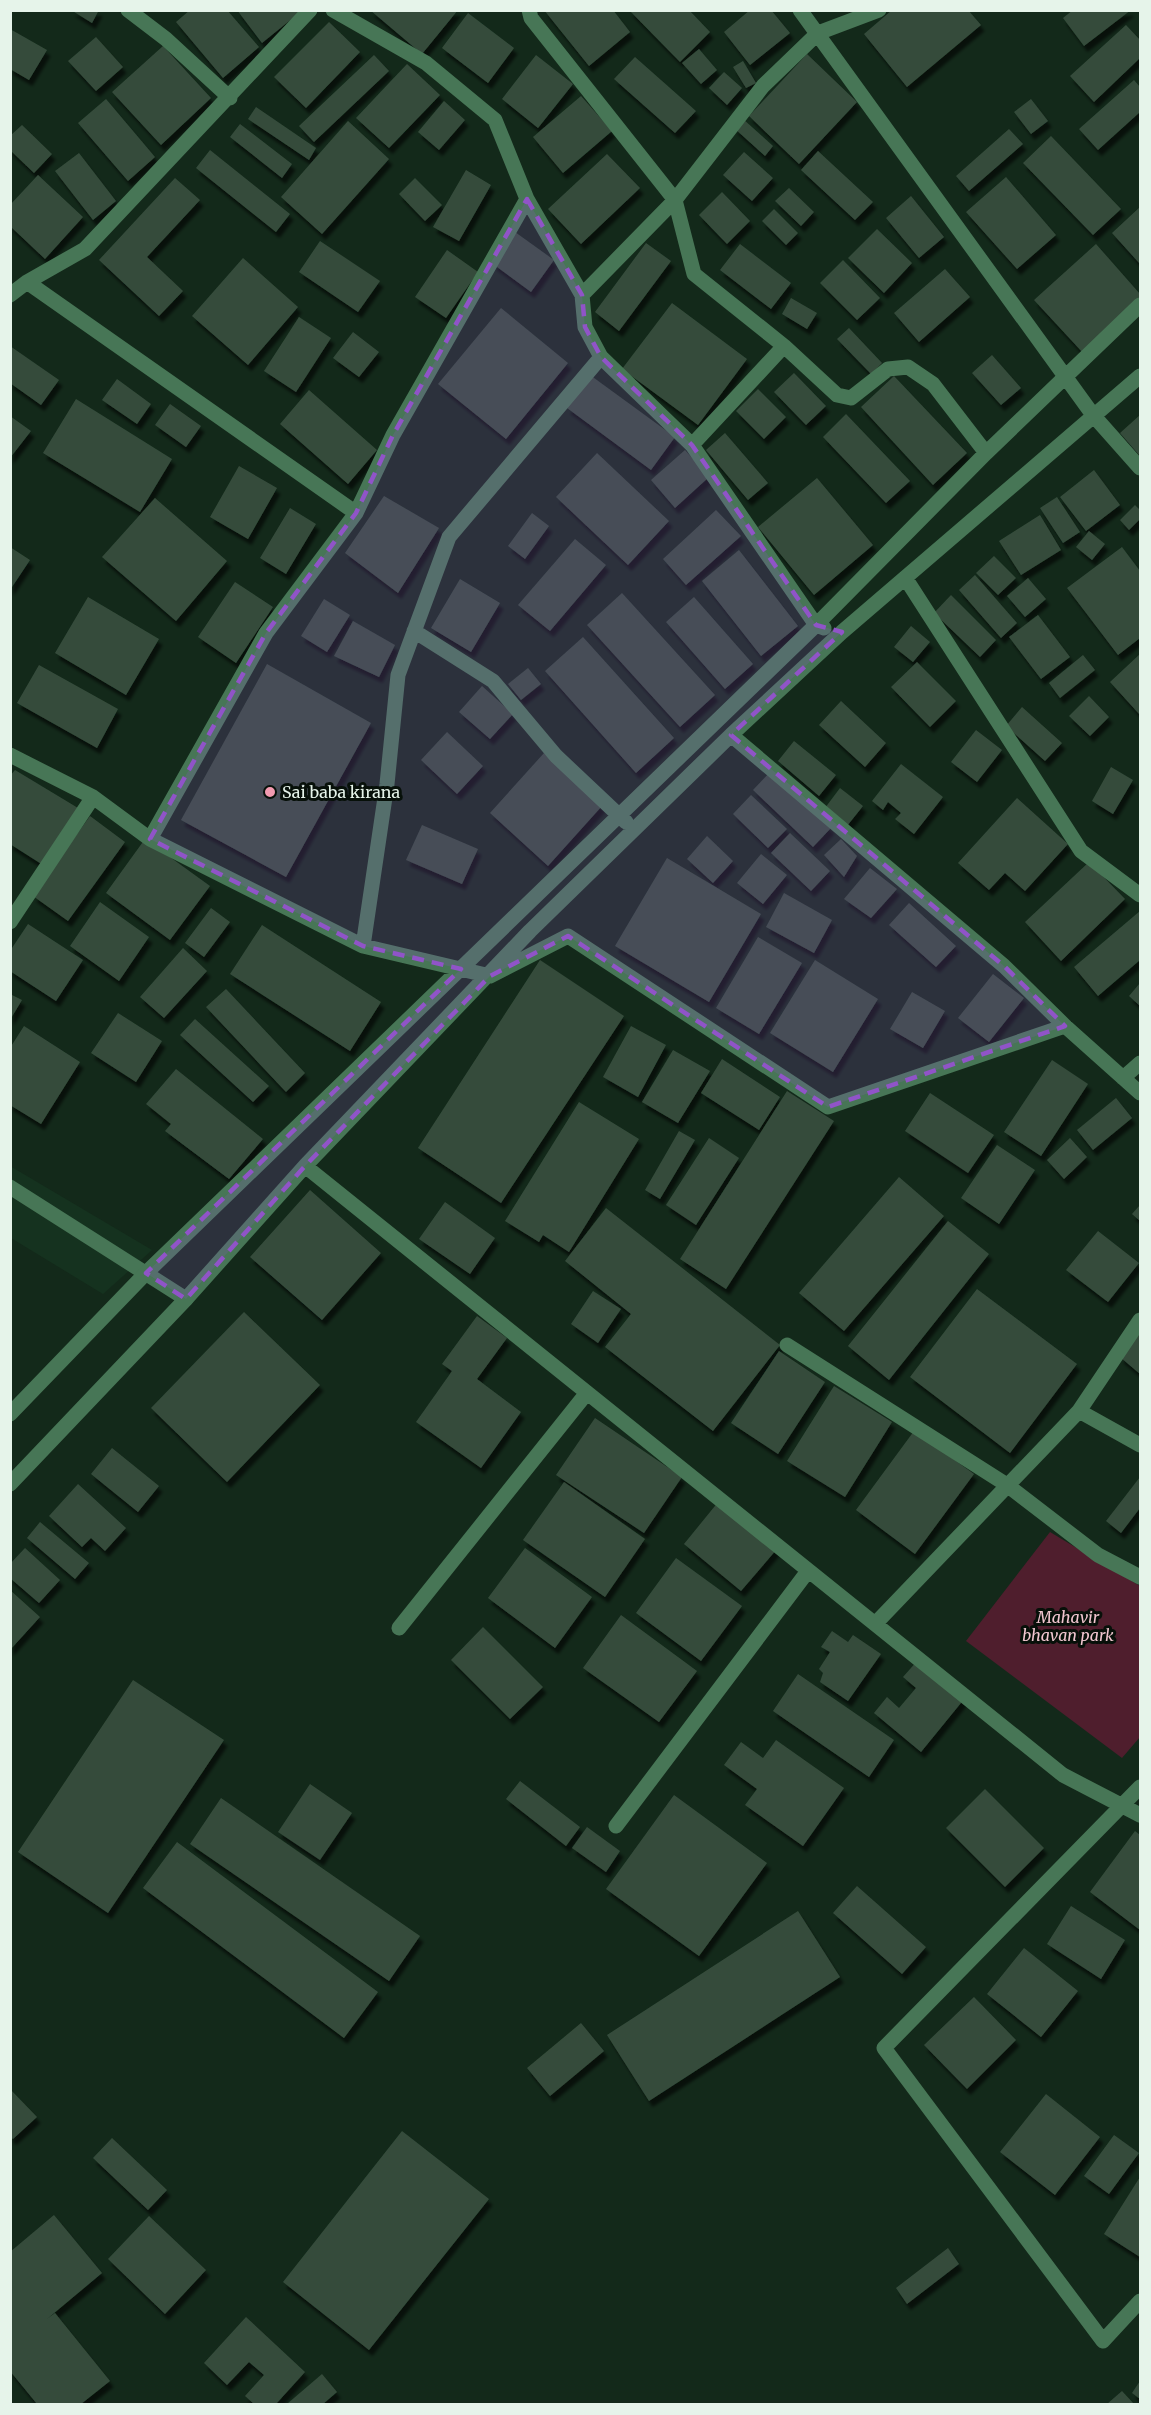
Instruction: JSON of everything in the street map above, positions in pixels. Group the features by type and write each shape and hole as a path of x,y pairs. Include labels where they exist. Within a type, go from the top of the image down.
{"street":[{"path":"128,10 166,39 230,98"},
{"path":"10,295 27,282 85,249 230,98 310,10"},
{"path":"333,10 426,63 495,120 527,199 582,294 585,327 601,357 692,445 816,625 842,632"},
{"path":"529,10 531,18 675,200 694,274 784,346 837,394 850,398 888,369 908,367 933,384 986,453"},
{"path":"800,10 819,33 1093,415 1140,468"},
{"path":"582,294 675,200 763,86 819,33 879,10"},
{"path":"150,839 266,633 356,513 393,435 527,199"},
{"path":"27,282 356,513"},
{"path":"10,1414 146,1273 816,625 986,453 1140,305"},
{"path":"692,445 784,346"},
{"path":"363,946 387,784 398,675 449,537 601,357"},
{"path":"10,1484 186,1299 305,1166 530,932 731,735 842,632 1140,376"},
{"path":"906,579 1081,851 1140,895"},
{"path":"414,631 494,681 556,756 636,830"},
{"path":"731,735 1004,966 1065,1026 1140,1093"},
{"path":"10,755 93,797 150,839 363,946 490,976 568,936 828,1107 1065,1026"},
{"path":"10,922 93,797"},
{"path":"1123,1078 1140,1063"},
{"path":"305,1166 586,1394 1063,1774 1140,1815"},
{"path":"10,1187 186,1299"},
{"path":"875,1624 1079,1411 1140,1320"},
{"path":"787,1345 1006,1485 1098,1555 1140,1577"},
{"path":"399,1628 586,1394"},
{"path":"1079,1411 1140,1445"},
{"path":"616,1826 808,1571"},
{"path":"1140,1787 884,2048 1103,2341 1140,2301"}],"highlighted area":[{"path":"527,199 582,295 585,327 601,357 692,445 816,625 842,632 731,735 1004,966 1065,1026 828,1107 568,936 490,976 305,1166 186,1299 146,1273 461,969 363,946 150,839 266,633 356,513 393,435"}],"shaded area":[{"path":"10,1166 152,1250 103,1294 11,1238"}],"green space":[{"name":"Mahavir bhavan park","path":"1050,1532 1140,1586 1140,1737 1122,1758 966,1641"}],"building":[{"path":"71,10 99,10 92,23"},
{"path":"190,10 227,10 259,47 223,78 176,22"},
{"path":"237,10 297,10 299,13 262,43"},
{"path":"370,10 458,10 422,54"},
{"path":"544,10 613,10 630,32 589,66"},
{"path":"629,10 689,10 710,32 680,62"},
{"path":"750,10 771,10 790,33 750,65 724,32"},
{"path":"892,10 968,10 981,25 907,87 864,34"},
{"path":"1073,10 1131,10 1084,46 1063,18"},
{"path":"468,13 514,48 488,83 442,48"},
{"path":"329,22 360,52 306,108 274,77"},
{"path":"1126,25 1140,40 1140,58 1094,102 1070,76"},
{"path":"10,29 47,50 29,80 10,69"},
{"path":"96,37 123,67 96,91 68,61"},
{"path":"163,46 211,98 161,145 112,92"},
{"path":"699,49 717,70 701,84 682,63"},
{"path":"807,54 857,102 799,164 749,116"},
{"path":"374,55 389,71 314,142 299,126"},
{"path":"536,55 573,84 538,128 502,99"},
{"path":"635,57 696,111 675,133 614,79"},
{"path":"743,61 756,83 746,88 733,67"},
{"path":"407,64 440,95 389,148 356,118"},
{"path":"724,72 742,88 727,105 709,88"},
{"path":"1134,80 1140,87 1140,112 1098,150 1079,129"},
{"path":"581,96 612,131 563,173 533,137"},
{"path":"106,99 155,157 128,181 78,123"},
{"path":"1031,99 1048,121 1031,134 1014,112"},
{"path":"444,101 465,120 439,150 418,132"},
{"path":"256,107 316,148 309,160 248,119"},
{"path":"743,119 773,146 765,156 734,128"},
{"path":"348,121 389,159 322,234 281,197"},
{"path":"240,124 292,164 282,178 230,137"},
{"path":"22,125 52,154 34,173 10,150 10,136"},
{"path":"1009,129 1023,144 969,191 956,176"},
{"path":"1051,136 1121,209 1093,235 1023,163"},
{"path":"210,150 290,214 276,232 196,168"},
{"path":"818,151 873,202 855,220 801,170"},
{"path":"744,152 773,178 752,201 723,175"},
{"path":"79,153 116,201 93,220 55,171"},
{"path":"607,154 640,188 581,244 548,209"},
{"path":"466,170 491,185 459,241 433,227"},
{"path":"38,175 83,217 45,259 10,226 10,205"},
{"path":"1006,177 1056,235 1017,269 966,212"},
{"path":"175,178 200,200 147,257 183,291 159,316 99,260"},
{"path":"415,178 442,205 425,221 399,194"},
{"path":"789,188 814,212 801,226 775,201"},
{"path":"722,192 750,221 727,244 699,215"},
{"path":"911,196 944,237 919,258 886,218"},
{"path":"1140,207 1140,264 1112,233"},
{"path":"774,209 798,233 786,245 762,221"},
{"path":"877,229 912,263 884,293 848,258"},
{"path":"515,232 554,260 531,292 493,264"},
{"path":"320,241 380,281 358,312 299,272"},
{"path":"646,243 671,261 619,331 595,312"},
{"path":"740,244 791,283 771,309 720,270"},
{"path":"1096,244 1140,294 1140,302 1084,354 1034,300"},
{"path":"447,250 478,272 446,318 415,297"},
{"path":"243,258 298,307 248,365 192,316"},
{"path":"843,260 880,298 857,320 820,283"},
{"path":"945,269 970,297 919,342 894,313"},
{"path":"791,298 817,313 807,329 782,314"},
{"path":"672,303 747,359 698,425 622,369"},
{"path":"501,308 568,363 506,439 438,384"},
{"path":"299,317 331,338 296,392 264,371"},
{"path":"849,328 882,363 871,374 837,339"},
{"path":"353,332 379,352 359,377 333,358"},
{"path":"10,346 59,380 41,405 10,383"},
{"path":"992,355 1021,388 1001,405 972,373"},
{"path":"794,373 826,406 806,425 774,392"},
{"path":"590,375 675,437 651,470 567,408"},
{"path":"894,376 967,453 933,485 861,407"},
{"path":"117,379 151,404 137,424 102,400"},
{"path":"758,389 786,417 764,439 736,411"},
{"path":"309,390 377,450 348,484 280,424"},
{"path":"76,399 172,459 140,512 43,453"},
{"path":"170,404 201,426 186,447 155,425"},
{"path":"846,414 910,481 886,503 823,437"},
{"path":"1140,415 1140,456 1120,433"},
{"path":"10,416 31,431 10,458"},
{"path":"725,433 768,483 748,500 706,450"},
{"path":"685,450 709,477 675,508 651,480"},
{"path":"597,453 669,521 628,565 556,497"},
{"path":"239,466 277,488 248,539 210,517"},
{"path":"1094,470 1120,505 1086,531 1060,497"},
{"path":"817,478 873,545 814,595 758,527"},
{"path":"384,496 439,528 398,593 345,553"},
{"path":"1057,497 1080,532 1063,543 1040,508"},
{"path":"155,498 227,561 176,621 102,557"},
{"path":"1135,505 1140,510 1140,519 1129,530 1120,520"},
{"path":"290,508 316,524 286,574 260,558"},
{"path":"716,510 741,536 686,585 663,559"},
{"path":"532,513 549,526 525,559 508,546"},
{"path":"1040,515 1061,550 1021,575 999,541"},
{"path":"1089,531 1105,544 1092,560 1076,547"},
{"path":"575,539 606,565 550,631 518,605"},
{"path":"10,547 30,560 10,590"},
{"path":"1122,547 1140,571 1140,638 1118,655 1067,588"},
{"path":"739,550 798,626 761,656 702,581"},
{"path":"994,556 1016,578 998,595 976,573"},
{"path":"975,575 1017,623 1001,638 959,590"},
{"path":"1028,578 1046,599 1025,617 1007,596"},
{"path":"460,579 500,603 471,652 431,628"},
{"path":"235,582 273,607 236,663 198,637"},
{"path":"622,593 715,695 680,727 587,625"},
{"path":"951,595 996,640 980,657 934,613"},
{"path":"88,597 159,639 126,695 55,653"},
{"path":"694,597 753,664 725,689 666,622"},
{"path":"324,599 350,615 327,652 301,636"},
{"path":"1038,615 1070,657 1041,679 1009,637"},
{"path":"353,621 395,645 379,677 334,656"},
{"path":"911,626 930,642 913,662 894,647"},
{"path":"583,637 674,738 636,773 545,671"},
{"path":"1140,654 1140,715 1110,682"},
{"path":"1083,655 1095,670 1060,698 1049,683"},
{"path":"917,662 956,701 930,727 891,687"},
{"path":"267,664 371,723 286,877 181,820"},
{"path":"39,665 118,709 97,748 17,703"},
{"path":"528,668 541,684 521,700 508,684"},
{"path":"482,686 513,714 490,739 459,712"},
{"path":"1089,696 1109,717 1090,736 1069,716"},
{"path":"841,701 886,743 865,767 819,725"},
{"path":"1022,707 1062,743 1045,761 1006,726"},
{"path":"976,730 1002,750 977,782 951,762"},
{"path":"447,732 483,766 457,794 421,760"},
{"path":"794,741 836,775 819,796 778,761"},
{"path":"544,753 602,806 548,866 490,813"},
{"path":"901,764 943,797 914,834 895,819 901,813 888,802 883,810 872,801"},
{"path":"1111,767 1133,780 1113,814 1092,801"},
{"path":"15,770 78,808 43,865 10,844 10,776"},
{"path":"771,771 831,828 813,847 753,790"},
{"path":"840,788 863,806 847,826 825,808"},
{"path":"751,795 787,829 768,848 733,814"},
{"path":"1017,798 1068,844 1025,891 1005,873 989,890 958,863"},
{"path":"90,816 125,842 68,921 33,896"},
{"path":"422,825 478,849 462,884 406,860"},
{"path":"790,833 830,871 811,891 771,853"},
{"path":"707,836 733,861 713,883 687,859"},
{"path":"145,839 210,886 170,940 106,893"},
{"path":"841,839 857,856 844,877 824,855"},
{"path":"761,854 787,875 763,904 737,883"},
{"path":"667,858 761,914 709,1002 615,946"},
{"path":"1089,862 1125,899 1061,961 1025,922"},
{"path":"870,868 897,889 871,918 844,899"},
{"path":"784,893 832,920 814,953 766,927"},
{"path":"100,902 149,937 119,981 70,946"},
{"path":"909,903 956,946 936,967 889,925"},
{"path":"211,908 230,922 204,957 185,943"},
{"path":"1140,911 1140,960 1098,996 1074,967"},
{"path":"28,924 83,960 56,1001 10,971 10,951"},
{"path":"262,925 381,1002 350,1051 230,974"},
{"path":"758,937 802,963 759,1034 716,1008"},
{"path":"183,948 207,971 164,1018 140,997"},
{"path":"540,960 624,1016 501,1203 418,1148"},
{"path":"815,960 878,999 833,1072 770,1033"},
{"path":"993,974 1024,998 989,1042 958,1018"},
{"path":"1140,983 1140,1006 1129,996"},
{"path":"226,989 305,1073 286,1092 206,1007"},
{"path":"912,992 945,1011 923,1048 890,1029"},
{"path":"10,994 22,1000 10,1020"},
{"path":"118,1013 162,1041 136,1082 91,1053"},
{"path":"195,1019 269,1086 253,1102 180,1035"},
{"path":"24,1026 80,1062 41,1124 10,1105 10,1048"},
{"path":"631,1026 666,1045 638,1097 603,1077"},
{"path":"673,1050 710,1071 678,1123 642,1102"},
{"path":"722,1059 780,1097 759,1130 701,1093"},
{"path":"1052,1060 1088,1084 1041,1156 1004,1132"},
{"path":"176,1069 263,1139 229,1179 165,1131 171,1124 146,1104"},
{"path":"787,1091 834,1121 726,1289 680,1259"},
{"path":"930,1093 994,1135 968,1173 905,1131"},
{"path":"1116,1098 1132,1118 1093,1150 1077,1130"},
{"path":"579,1102 639,1139 569,1252 543,1235 539,1242 505,1221"},
{"path":"679,1131 695,1140 660,1199 645,1190"},
{"path":"709,1138 739,1158 696,1225 666,1205"},
{"path":"1070,1138 1087,1157 1064,1179 1047,1160"},
{"path":"997,1145 1035,1170 999,1224 961,1198"},
{"path":"899,1177 944,1216 844,1331 799,1293"},
{"path":"310,1190 381,1253 322,1320 250,1257"},
{"path":"445,1202 495,1238 470,1274 419,1239"},
{"path":"1140,1205 1140,1221 1132,1214"},
{"path":"606,1208 780,1345 713,1431 605,1347 631,1314 565,1261"},
{"path":"948,1221 989,1254 889,1380 848,1346"},
{"path":"1098,1231 1139,1263 1108,1302 1066,1270"},
{"path":"977,1289 1077,1364 1010,1453 910,1377"},
{"path":"593,1291 621,1309 598,1343 571,1324"},
{"path":"244,1312 320,1385 227,1482 151,1408"},
{"path":"477,1316 507,1338 477,1379 521,1412 481,1468 416,1422 452,1371 442,1364"},
{"path":"1140,1333 1140,1374 1120,1357"},
{"path":"779,1351 825,1382 778,1454 731,1423"},
{"path":"834,1386 892,1422 845,1497 787,1461"},
{"path":"595,1418 682,1477 644,1533 556,1475"},
{"path":"914,1431 974,1474 915,1554 856,1510"},
{"path":"112,1448 159,1486 138,1512 91,1474"},
{"path":"1140,1477 1140,1508 1121,1533 1106,1521"},
{"path":"564,1482 645,1539 605,1597 523,1540"},
{"path":"78,1484 126,1528 105,1551 91,1538 82,1547 49,1516"},
{"path":"719,1501 777,1549 741,1591 684,1544"},
{"path":"40,1522 89,1563 75,1579 27,1538"},
{"path":"25,1548 60,1580 39,1603 10,1578 10,1564"},
{"path":"525,1548 592,1597 555,1648 488,1598"},
{"path":"676,1558 742,1606 701,1661 636,1613"},
{"path":"10,1590 40,1617 10,1650"},
{"path":"621,1615 697,1671 659,1722 583,1668"},
{"path":"483,1627 543,1687 510,1719 451,1660"},
{"path":"832,1631 848,1642 853,1635 881,1654 848,1701 820,1682 823,1673 819,1669 830,1652 821,1647"},
{"path":"918,1660 965,1698 921,1752 874,1713 887,1697 899,1708 916,1688 903,1677"},
{"path":"798,1674 894,1740 869,1777 773,1711"},
{"path":"133,1680 224,1740 108,1913 18,1852"},
{"path":"776,1740 844,1788 803,1846 745,1805 757,1789 724,1765 741,1742 763,1758"},
{"path":"520,1781 580,1827 566,1846 506,1799"},
{"path":"310,1784 352,1813 320,1860 278,1832"},
{"path":"985,1789 1044,1848 1005,1887 946,1828"},
{"path":"674,1795 767,1863 699,1956 606,1889"},
{"path":"221,1798 420,1936 389,1981 190,1844"},
{"path":"587,1827 620,1851 606,1872 572,1848"},
{"path":"1135,1831 1140,1835 1140,1930 1090,1892"},
{"path":"177,1842 378,1992 344,2038 143,1888"},
{"path":"857,1886 926,1947 902,1974 833,1913"},
{"path":"1071,1906 1125,1940 1101,1979 1047,1944"},
{"path":"798,1911 840,1977 649,2101 607,2035"},
{"path":"1024,1948 1078,1991 1041,2037 987,1994"},
{"path":"974,1997 1016,2040 967,2089 924,2045"},
{"path":"581,2023 604,2051 550,2096 527,2068"},
{"path":"10,2089 37,2117 13,2139 10,2137"},
{"path":"1046,2094 1100,2137 1055,2195 1000,2152"},
{"path":"402,2131 489,2199 369,2350 283,2282"},
{"path":"1114,2135 1139,2153 1109,2194 1084,2176"},
{"path":"112,2138 167,2190 148,2210 93,2158"},
{"path":"1140,2177 1140,2257 1104,2234"},
{"path":"54,2215 102,2273 47,2319 55,2313 110,2381 81,2404 37,2404 10,2371 10,2252"},
{"path":"149,2216 206,2270 165,2314 108,2259"},
{"path":"948,2248 959,2264 907,2304 896,2288"},
{"path":"246,2317 305,2372 276,2404 254,2404 245,2396 264,2375 249,2362 227,2385 204,2363"},
{"path":"322,2374 337,2392 323,2404 287,2404"},
{"path":"1140,2381 1140,2399 1132,2393"},
{"path":"1122,2391 1134,2404 1107,2404"}],"place":[{"name":"Sai baba kirana","path":"270,792"}]}
